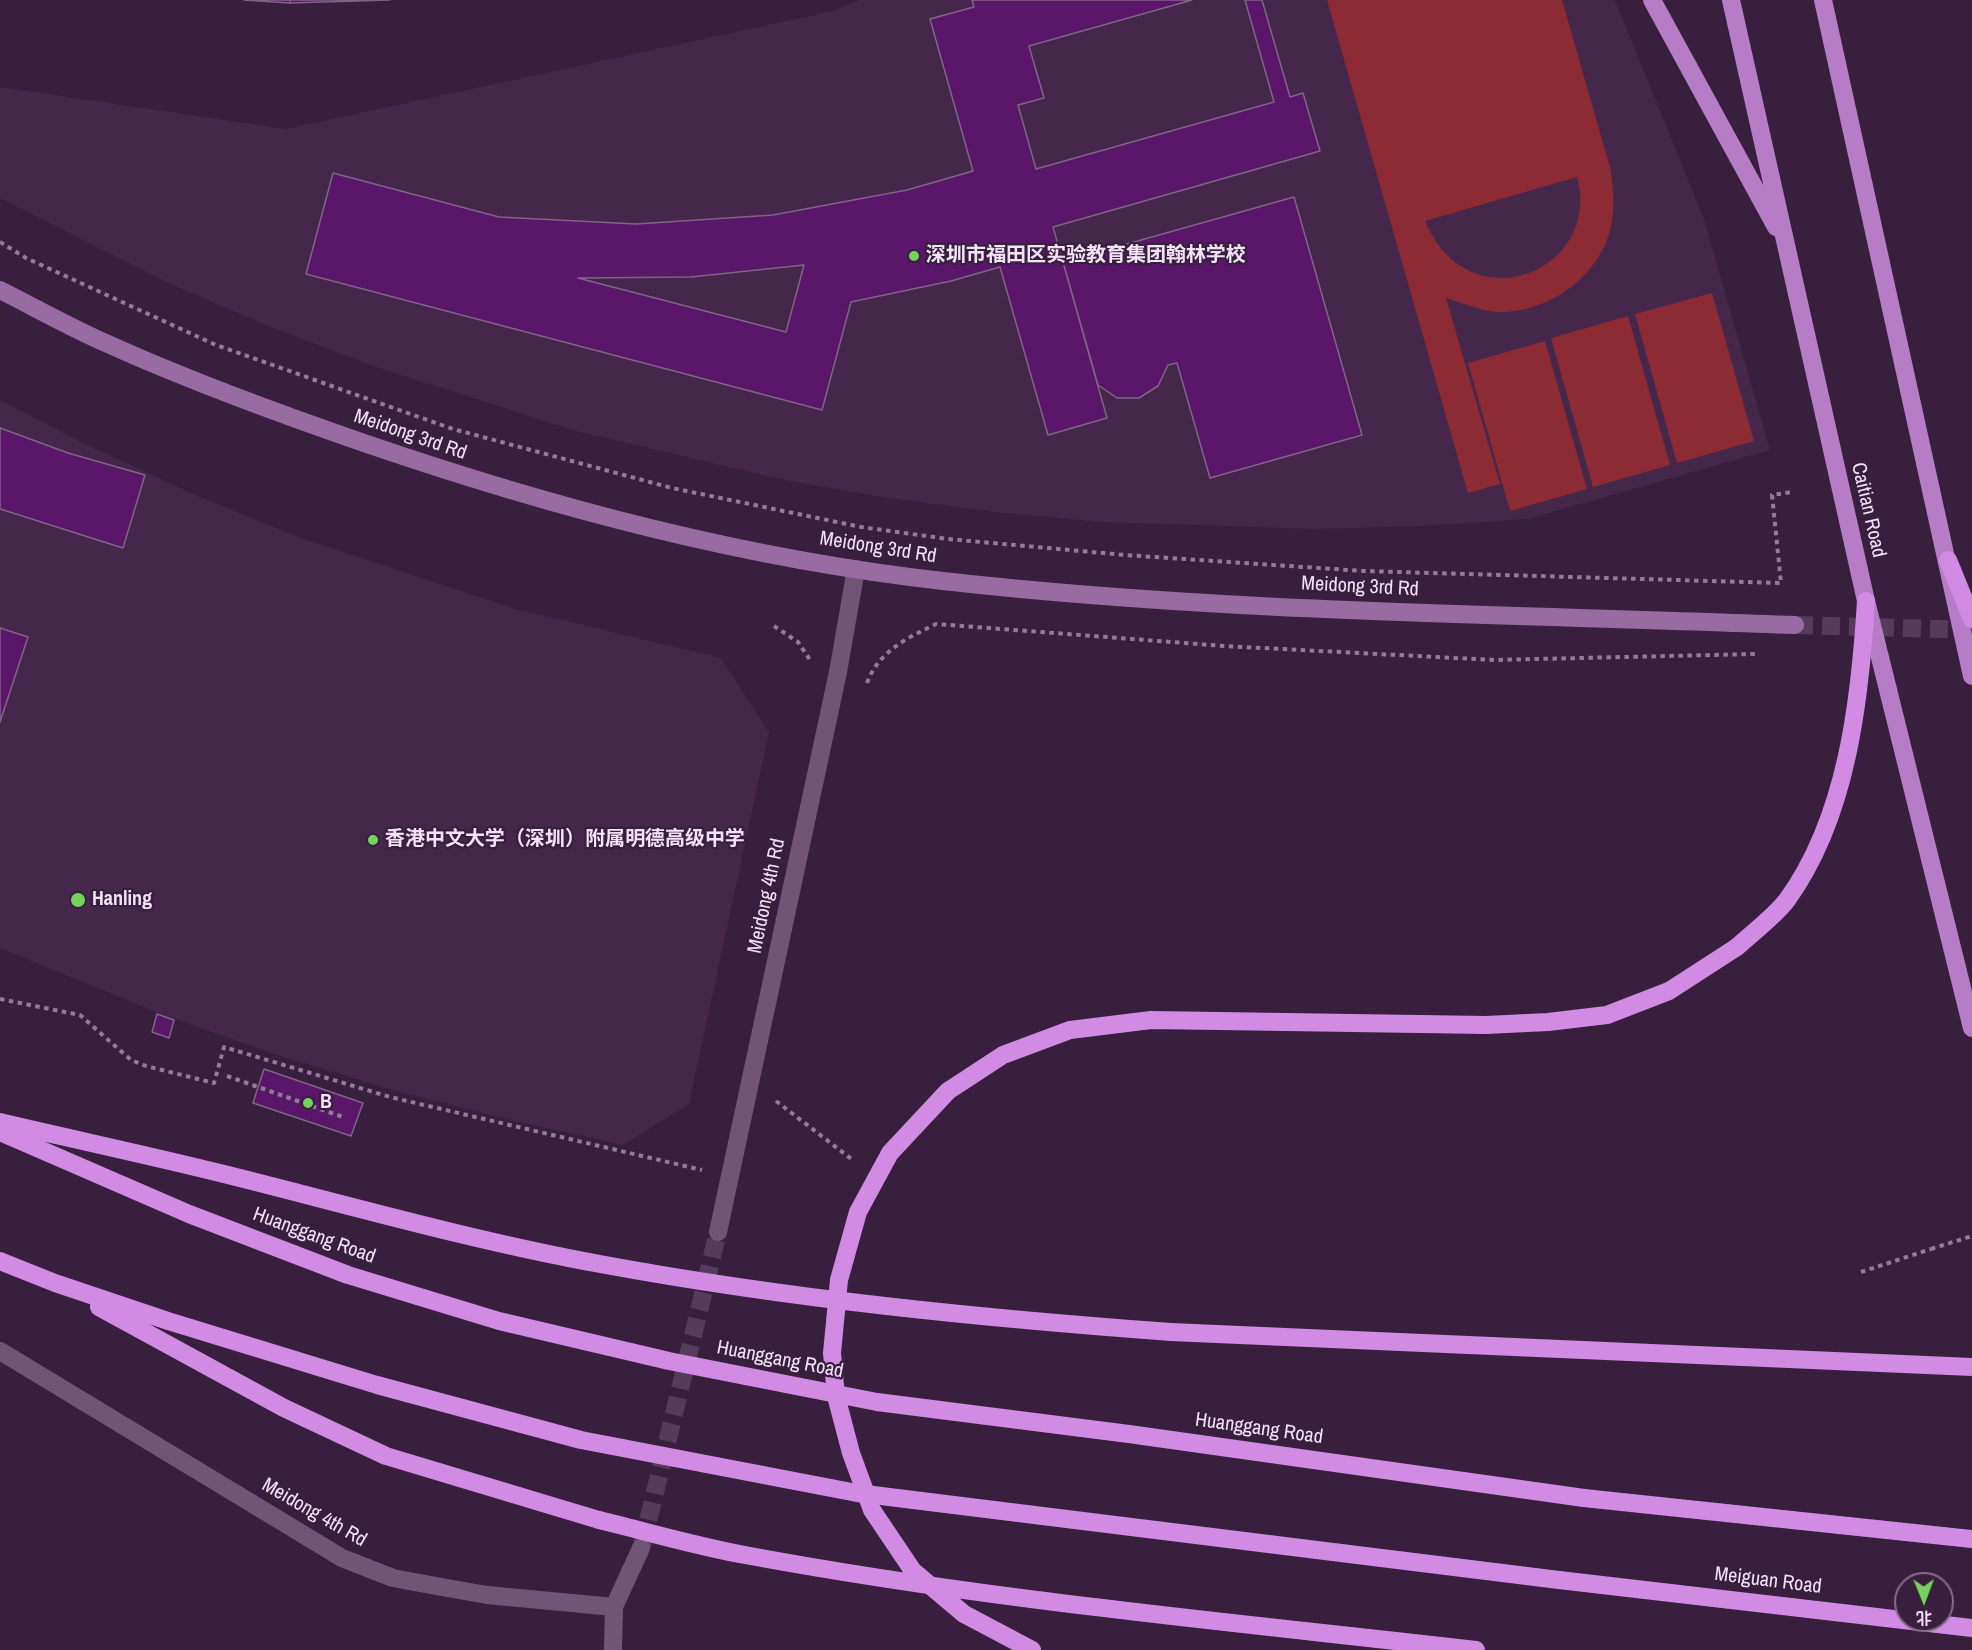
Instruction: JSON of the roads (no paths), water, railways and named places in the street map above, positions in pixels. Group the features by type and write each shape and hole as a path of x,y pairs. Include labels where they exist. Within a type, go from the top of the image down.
{"highway":[{"path":"1948,560 1972,619"},
{"path":"1032,1650 964,1614 913,1571 872,1510 851,1453 836,1396 832,1353 839,1280 858,1212 890,1153 948,1091 1003,1055 1070,1030 1151,1020 1486,1025 1548,1023 1607,1015 1669,991 1737,947 1785,902 1811,860 1849,751 1861,677 1866,601"},
{"path":"0,1122 227,1175 423,1227 600,1264 775,1293 912,1310 1171,1332 1972,1367"},
{"name":"Huanggang Road","path":"0,1132 189,1214 348,1275 499,1321 646,1356 876,1402 1129,1434 1584,1498 1972,1539"},
{"path":"0,1261 55,1283 284,1408 386,1456 599,1520 743,1554 862,1574 1015,1596 1476,1650"},
{"name":"Meiguan Road","path":"55,1283 168,1321 377,1385 592,1442 857,1493 1559,1580 1972,1628"}],"main road":[{"path":"1652,0 1786,246"},
{"name":"Caitian Road","path":"1731,0 1866,601 1972,1028"},
{"path":"1823,0 1972,676"}],"street":[{"name":"Meidong 3rd Rd","path":"0,290 106,344 282,415 468,478 649,530 856,569 942,581 1131,598 1413,612 1795,625"},
{"name":"Meidong 4th Rd","path":"718,1232 838,672 856,569"},
{"name":"Meidong 4th Rd","path":"0,1351 342,1558 393,1578 436,1586 487,1595 614,1606"},
{"path":"613,1650 614,1606 641,1548"}],"tunnel":[{"path":"1795,625 1972,630"},
{"path":"642,1546 718,1232"}],"place":[{"name":"深圳市福田区实验教育集团翰林学校","path":"914,256"},
{"name":"香港中文大学（深圳）附属明德高级中学","path":"373,840"},
{"name":"Hanling","path":"78,900"},
{"name":"B","path":"308,1103"}]}
